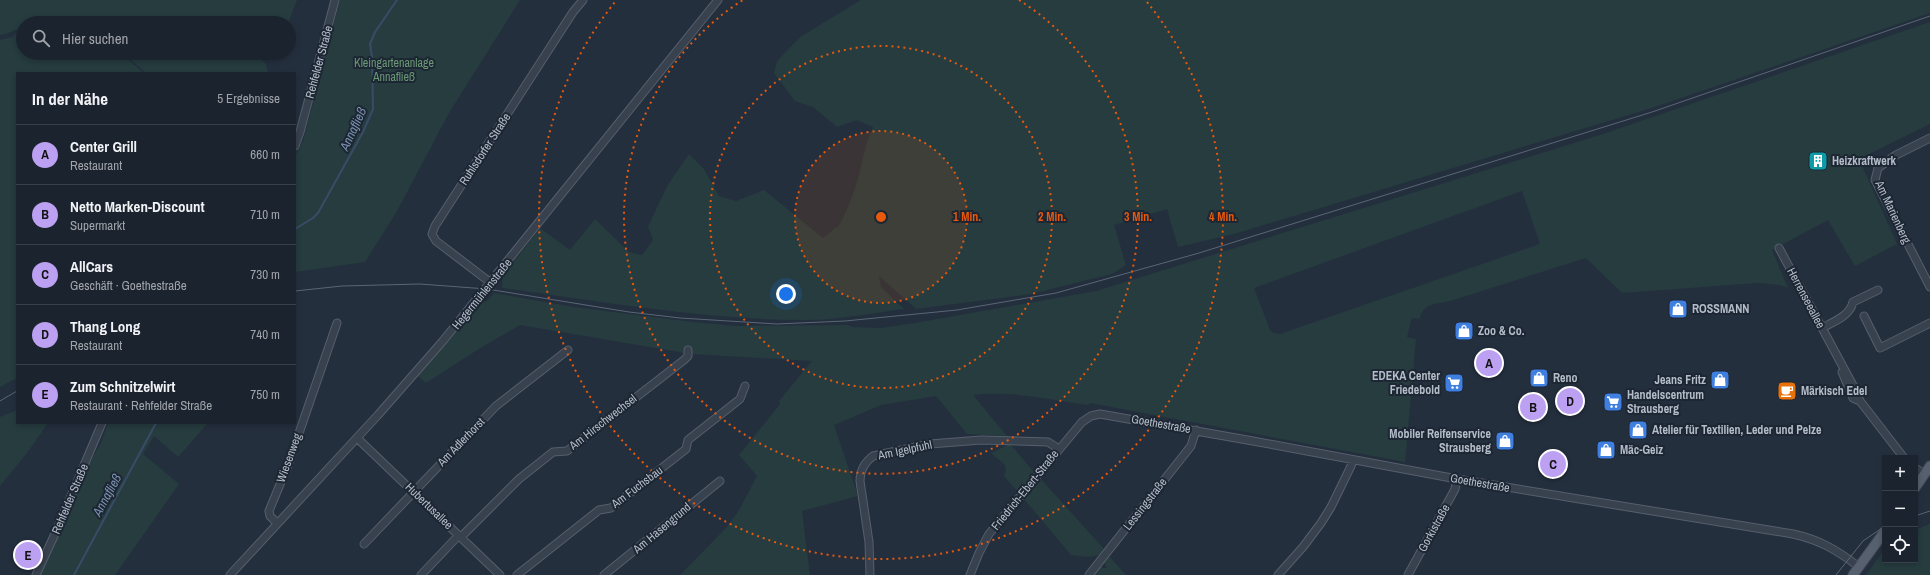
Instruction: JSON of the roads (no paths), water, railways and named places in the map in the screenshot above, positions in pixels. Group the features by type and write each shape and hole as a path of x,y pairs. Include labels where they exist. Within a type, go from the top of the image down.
{"main road":[{"path":"1918,483 1930,466"},
{"path":"1853,575 1882,535"}],"street":[{"name":"Rehfelder Straße","path":"296,143 336,0"},
{"name":"Ruhlsdorfer Straße","path":"492,283 436,240 432,234 435,226 573,12 583,0"},
{"name":"Hegermühlenstraße","path":"230,575 438,348 492,283 718,0"},
{"name":"Am Marienberg","path":"1930,138 1896,155 1878,168 1875,180 1930,287"},
{"name":"Herrenseeallee","path":"1779,248 1832,348 1848,390 1853,398 1860,401 1902,455"},
{"path":"1822,328 1844,316 1852,309 1853,302 1878,290"},
{"path":"1864,316 1880,348 1930,323"},
{"name":"Wiesenweg","path":"277,523 270,516 269,511 288,465 337,323"},
{"name":"Am Adlerhorst","path":"364,544 496,406 568,350"},
{"name":"Am Hirschwechsel","path":"421,575 519,479 553,452 567,451 684,360 688,356 688,350"},
{"name":"Am Fuchsbau","path":"516,575 599,510 611,508 686,449 688,440 740,399 745,386"},
{"name":"Goethestraße","path":"1094,415 1106,415 1196,430 1457,479 1806,537 1822,542 1859,567"},
{"name":"Friedrich-Ebert-Straße","path":"970,575 979,552 990,534 1082,422 1094,415"},
{"name":"Rehfelder Straße","path":"36,575 102,424"},
{"name":"Lessingstraße","path":"1089,575 1191,446 1196,430"},
{"name":"Hubertusallee","path":"357,438 500,575"},
{"name":"Am Igelpfuhl","path":"870,575 869,537 860,481 860,472 868,460 873,456 930,444 992,440 1048,442 1059,449"},
{"path":"1278,575 1303,547 1321,523 1331,507 1353,460"},
{"path":"1918,470 1924,474"},
{"name":"Gorkistraße","path":"1408,575 1455,489 1457,479"},
{"name":"Am Hasengrund","path":"604,575 720,481"}],"waterway":[{"name":"Annafließ","path":"296,228 313,218 318,213 363,132 373,109 372,57 370,44 375,32 397,0"},
{"name":"Annafließ","path":"74,575 155,424"}],"tram line":[{"path":"296,291 342,286 420,284 487,289 629,312 680,318 777,324 845,321 957,310 1056,293 1199,253 1652,112 1930,16"},
{"path":"0,401 16,392"},
{"path":"1918,515 1930,511"},
{"path":"1836,575 1863,541 1884,527"}],"place":[{"name":"Heizkraftwerk","path":"1818,161"},
{"name":"ROSSMANN","path":"1678,309"},
{"name":"Zoo & Co.","path":"1464,331"},
{"name":"Center Grill","path":"1489,363"},
{"name":"Reno","path":"1539,378"},
{"name":"Jeans Fritz","path":"1720,380"},
{"name":"EDEKA Center Friedebold","path":"1454,383"},
{"name":"Märkisch Edel","path":"1787,391"},
{"name":"Thang Long","path":"1570,401"},
{"name":"Handelscentrum Strausberg","path":"1613,402"},
{"name":"Netto Marken-Discount","path":"1533,407"},
{"name":"Atelier für Textilien, Leder und Pelze","path":"1638,430"},
{"name":"Mobiler Reifenservice Strausberg","path":"1505,441"},
{"name":"Mäc-Geiz","path":"1606,450"},
{"name":"AllCars","path":"1553,464"},
{"name":"Zum Schnitzelwirt","path":"28,555"}],"park label":[{"name":"Kleingartenanlage Annafließ","path":"394,70"}]}
